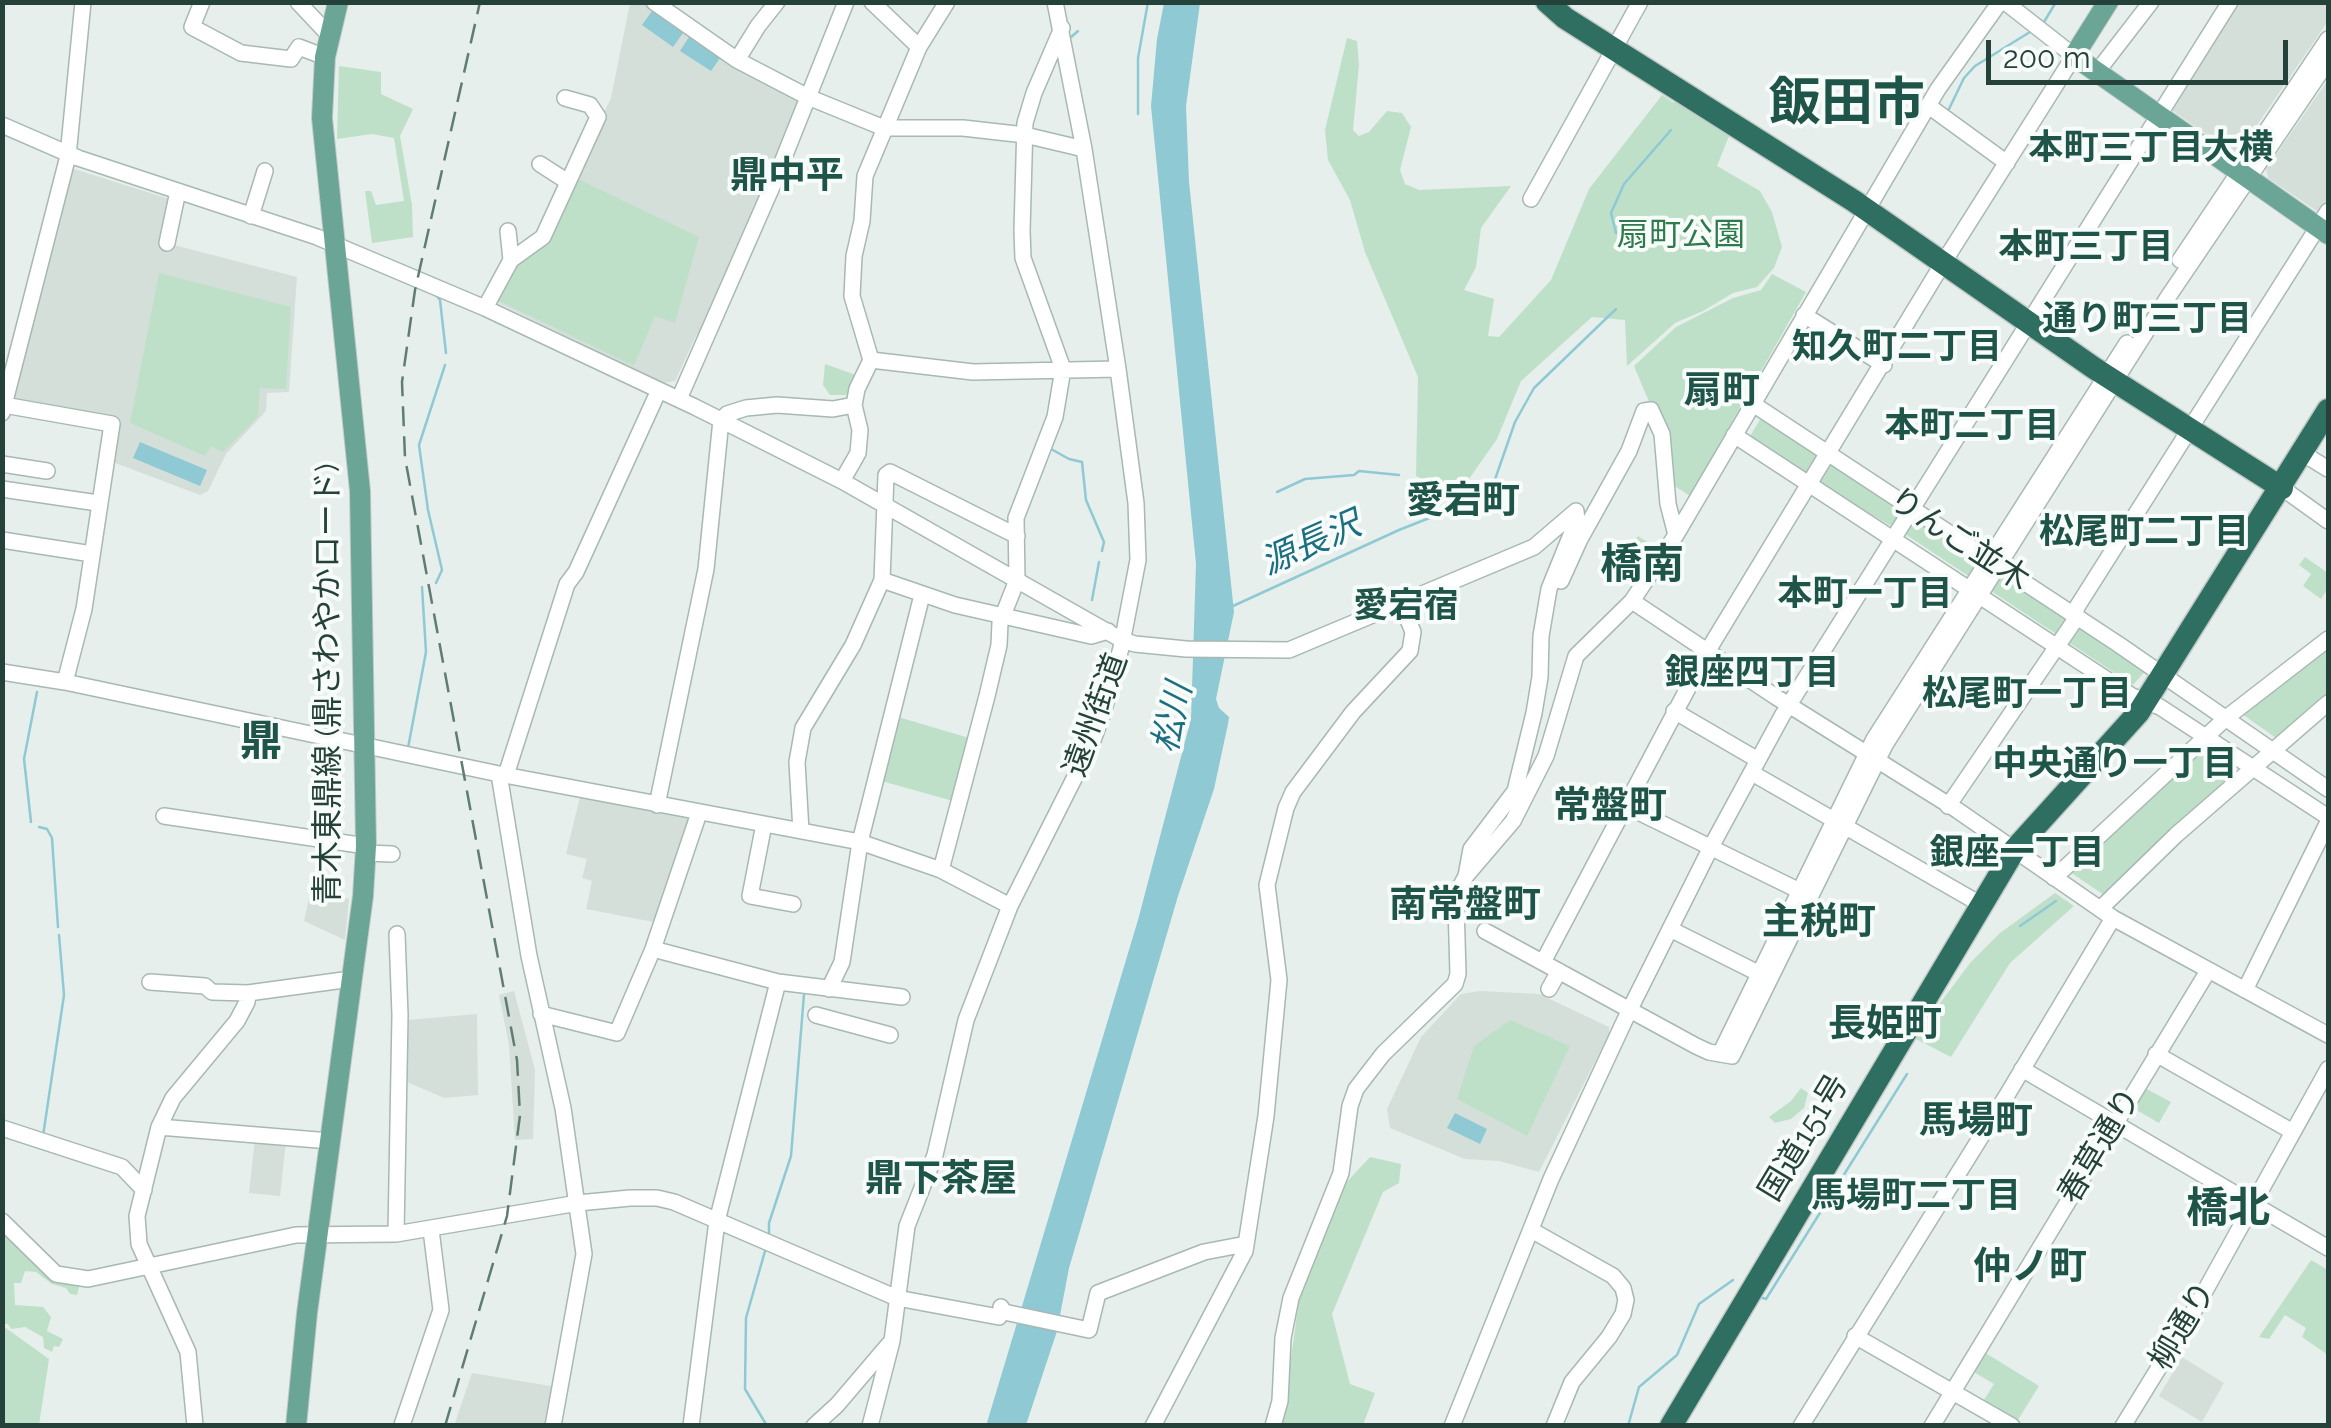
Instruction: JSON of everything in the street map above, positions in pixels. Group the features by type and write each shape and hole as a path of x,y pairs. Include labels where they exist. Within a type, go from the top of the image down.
{"highway":[{"path":"1547,2 1866,209 2111,379 2282,488"},
{"name":"国道151号","path":"1671,1426 2015,849 2139,712 2328,410"}],"main road":[{"name":"青木東鼎線 (鼎さわやかロード)","path":"296,1426 366,849 360,491 322,134 325,58 338,2"},
{"path":"2108,2 2074,56 2243,173 2325,224"}],"street":[{"path":"65,682 84,609 112,424 3,409 68,154 83,2"},
{"path":"202,2 192,27 242,52 290,59 298,47 325,58"},
{"path":"298,2 330,36"},
{"path":"654,2 737,60 808,97 884,128 963,128 1025,135 1084,149"},
{"path":"737,60 777,2"},
{"path":"679,399 715,322 846,2"},
{"path":"872,2 920,47"},
{"path":"842,481 858,453 860,430 854,405 871,360 854,313 852,282 865,176 920,47 947,2"},
{"path":"1055,2 1084,149 1138,523 1138,560 1115,636"},
{"path":"1531,199 1640,2"},
{"path":"1466,876 1513,821 1546,756 1576,656 1632,601 1676,536 1957,59 2002,2 2074,56 1707,652 1543,962"},
{"path":"2097,72 2151,2"},
{"path":"1452,1426 1552,1179 1630,1010 1755,766 2028,320 2230,2"},
{"path":"941,870 986,696 1002,614 1017,580 1016,518 1055,417 1063,369 1022,252 1025,135 1034,92 1062,28"},
{"path":"1726,1055 1872,756 2328,39"},
{"path":"2243,173 2328,61"},
{"path":"485,308 510,260 544,237 598,118 590,105 565,98"},
{"path":"1930,107 2007,162"},
{"path":"2,125 68,154 336,246 485,308 842,481 1115,636"},
{"path":"540,164 568,182"},
{"path":"251,216 264,172"},
{"path":"166,243 178,191"},
{"path":"1948,806 2073,623 2188,429 2325,224"},
{"path":"508,231 510,260"},
{"path":"1804,315 1884,365"},
{"path":"871,360 974,372 1118,369"},
{"path":"553,1426 584,1254 563,1108 522,906 503,775 567,584 659,390"},
{"name":"りんご並木","path":"1752,404 2164,676 2328,790"},
{"path":"657,804 706,568 721,420 746,408 834,409 854,405"},
{"path":"1273,1426 1280,1401 1283,1338 1291,1298 1341,1172 1350,1106 1356,1090 1383,1054 1455,984 1456,906 1472,849 1515,792 1534,714 1546,603 1555,595 1580,539 1630,451 1644,411 1651,410 1662,434 1668,504 1676,536"},
{"name":"りんご並木","path":"1734,435 2132,696 2146,699 2328,819"},
{"path":"2302,453 2328,469"},
{"path":"2,464 47,470"},
{"path":"800,831 796,762 803,728 832,692 882,580 886,475 890,472 1017,536"},
{"path":"2,488 98,504"},
{"path":"2282,488 2328,521"},
{"name":"遠州街道","path":"870,1426 892,1342 906,1226 935,1155 966,1020 1010,906 1092,743 1103,713 1115,636 1186,648 1289,650 1534,547 1576,511 1577,520 1564,546 1546,603"},
{"path":"2,540 92,554"},
{"path":"882,580 922,595 1091,636 1115,636"},
{"path":"829,990 842,962 860,842 922,595"},
{"path":"1632,601 2015,849 2100,909 2328,1035"},
{"path":"1153,1426 1246,1244 1266,1116 1279,980 1269,874 1294,792 1353,712 1410,651 1413,632 1402,605"},
{"path":"2057,880 2226,718 2328,639"},
{"path":"2,672 503,775 860,842 941,870 1010,906"},
{"path":"1801,1426 2022,1068 2100,909 2143,865 2328,703"},
{"path":"1674,711 1840,822 1980,904"},
{"path":"1624,805 1806,894"},
{"path":"542,1014 617,1033 653,949 699,812"},
{"path":"164,816 392,854"},
{"path":"2245,990 2328,819"},
{"path":"764,824 750,896 794,904"},
{"path":"1726,1055 1760,974 1806,894"},
{"path":"1672,930 1760,974"},
{"path":"1485,931 1696,1046 1726,1055"},
{"path":"396,1234 400,1035 397,934"},
{"path":"653,949 778,982 902,996"},
{"path":"1549,989 1559,971"},
{"name":"春草通り","path":"1932,1426 2208,971"},
{"path":"150,982 206,986 212,992 248,993 351,979"},
{"path":"691,1426 717,1221 778,982"},
{"path":"195,1426 188,1352 146,1265 136,1216 159,1128 173,1098 237,1021 248,993"},
{"path":"816,1015 890,1035"},
{"path":"2156,1054 2293,1132"},
{"path":"2022,1068 2328,1248"},
{"name":"柳通り","path":"2124,1426 2195,1309 2328,1068"},
{"path":"2,1128 122,1167 144,1190"},
{"path":"159,1128 330,1141"},
{"path":"3,1222 56,1274 88,1279 296,1235 396,1234 578,1203 656,1198 897,1298 1001,1312 1084,1330 1089,1330 1098,1293 1204,1252 1246,1244"},
{"path":"402,1425 441,1310 431,1230"},
{"path":"1532,1231 1613,1276 1623,1288 1626,1300 1624,1314 1572,1382 1554,1426"},
{"path":"1854,1336 2012,1426"},
{"path":"814,1426 892,1342"}],"shaded area":[{"path":"630,3 650,3 803,97 709,317 675,381 663,383 492,300 511,265 539,246 611,98"},
{"path":"2239,3 2328,3 2328,21 2238,153 2233,153 2172,107"},
{"path":"2328,80 2328,203 2317,211 2268,178 2266,169"},
{"path":"74,169 182,203 170,244 297,277 289,392 267,393 266,411 226,454 208,491 200,495 110,461 115,422 9,402 69,172"},
{"path":"580,797 691,817 659,923 586,909 592,881 582,878 587,859 566,854"},
{"path":"311,888 349,899 345,940 304,921"},
{"path":"514,991 535,1070 533,1139 515,1140 509,1045 499,995"},
{"path":"1461,994 1539,994 1609,1027 1609,1034 1539,1172 1499,1161 1465,1159 1390,1128 1387,1109 1421,1037"},
{"path":"477,1014 478,1095 444,1098 407,1082 407,1020"},
{"path":"255,1138 286,1141 280,1196 249,1193"},
{"path":"2182,1357 2224,1383 2202,1422 2159,1396"},
{"path":"472,1373 556,1387 550,1425 455,1423"}],"green space":[{"name":"扇町公園","path":"1347,38 1357,41 1359,65 1353,130 1359,136 1369,132 1387,111 1402,113 1411,127 1400,170 1405,184 1419,190 1511,186 1481,228 1476,267 1464,290 1494,299 1488,336 1499,337 1551,280 1589,189 1662,95 1674,103 1679,99 1729,136 1717,166 1760,191 1772,212 1782,247 1774,268 1757,287 1733,293 1675,323 1627,366 1625,320 1592,317 1521,381 1497,439 1457,496 1416,476 1418,377 1365,252 1350,200 1328,160 1325,130"},
{"path":"339,66 381,72 381,94 413,109 400,136 412,205 413,237 372,243 365,191 371,191 376,205 404,201 394,138 372,134 337,139"},
{"path":"578,179 699,237 675,323 655,316 634,366 497,300 514,267 549,243"},
{"path":"159,273 291,307 286,389 260,388 258,417 223,452 211,446 205,456 130,423"},
{"path":"1772,274 1806,292 1690,496 1670,483 1650,404 1634,366 1676,327 1733,298 1761,290"},
{"path":"825,364 856,375 853,388 846,395 830,395 823,385"},
{"path":"1762,416 2147,669 2133,685 1905,534 1817,483 1749,438"},
{"path":"1638,536 1657,548 1638,576 1619,564"},
{"path":"2305,557 2328,573 2328,588 2321,599 2303,586 2311,574 2299,565"},
{"path":"2328,643 2328,695 2276,738 2242,714"},
{"path":"895,716 969,738 953,801 878,780"},
{"path":"2203,748 2241,773 2104,895 2067,870"},
{"path":"2055,893 2074,906 2010,963 1951,1057 1914,1038 1970,963 2000,933"},
{"path":"1510,1020 1570,1046 1527,1136 1457,1099 1474,1046"},
{"path":"1801,1088 1808,1093 1804,1108 1791,1119 1775,1123 1769,1117"},
{"path":"2145,1088 2171,1102 2159,1123 2133,1108"},
{"path":"1370,1157 1401,1164 1399,1183 1383,1192 1332,1314 1350,1384 1375,1393 1363,1425 1278,1426 1299,1301 1344,1185"},
{"path":"2,1232 9,1233 57,1281 79,1287 77,1295 70,1294 36,1272 25,1271 21,1283 14,1283 15,1305 43,1307 51,1317 47,1331 63,1339 52,1352 44,1348 43,1337 25,1327 11,1329 3,1324"},
{"path":"2311,1260 2328,1270 2328,1355 2302,1337 2306,1328 2285,1315 2269,1339 2259,1337"},
{"path":"3,1326 49,1359 39,1425 3,1425"},
{"path":"1984,1352 2039,1386 2016,1423 1982,1403 1994,1384 1972,1371"}],"water":[{"path":"1164,3 1200,3 1186,106 1189,182 1234,612 1216,699 1229,717 1214,789 1178,896 1069,1268 1057,1331 1026,1425 986,1426 1138,920 1191,719 1196,564 1151,106"},
{"path":"652,11 683,33 673,47 642,25"},
{"path":"689,37 720,58 711,71 680,51"},
{"path":"140,442 207,470 200,486 133,458"},
{"path":"1455,1113 1487,1129 1480,1144 1447,1128"}],"waterway":[{"path":"1138,114 1138,58 1148,2"},
{"path":"2044,22 2056,2"},
{"path":"1070,38 1078,31"},
{"path":"1948,111 1964,78 1975,66 2030,32"},
{"name":"源長沢","path":"1616,233 1611,213 1624,184 1671,130"},
{"path":"436,295 440,300 446,353"},
{"name":"源長沢","path":"1233,606 1399,530 1485,496 1491,491 1515,422 1534,388 1616,309"},
{"path":"436,583 442,570 419,445 445,365"},
{"path":"1051,449 1082,462 1086,500 1104,542 1102,551"},
{"path":"1277,492 1305,479 1354,475 1359,471 1399,475"},
{"path":"1092,600 1099,562"},
{"path":"408,748 426,652 422,587"},
{"path":"31,822 24,759 37,692"},
{"path":"39,827 47,829 52,838 58,927"},
{"path":"2020,926 2056,901"},
{"path":"43,1136 64,995 59,935"},
{"path":"769,1235 769,1223 791,1156 804,994"},
{"path":"1760,1297 1766,1299 1907,1074"},
{"path":"765,1251 746,1318 745,1389 767,1426"},
{"path":"1628,1426 1639,1387 1677,1355 1699,1304 1733,1280"}],"railway":[{"path":"445,1426 507,1216 520,1115 517,1060 405,458 402,382 415,290 480,2"}],"district":[{"name":"飯田市","path":"1847,104"},
{"name":"本町三丁目大横","path":"2151,148"},
{"name":"鼎中平","path":"787,177"},
{"name":"本町三丁目","path":"2086,247"},
{"name":"通り町三丁目","path":"2147,319"},
{"name":"知久町二丁目","path":"1897,347"},
{"name":"扇町","path":"1722,392"},
{"name":"本町二丁目","path":"1972,426"},
{"name":"愛宕町","path":"1463,502"},
{"name":"松尾町二丁目","path":"2144,532"},
{"name":"橋南","path":"1642,565"},
{"name":"本町一丁目","path":"1865,594"},
{"name":"愛宕宿","path":"1406,606"},
{"name":"銀座四丁目","path":"1752,673"},
{"name":"松尾町一丁目","path":"2027,694"},
{"name":"鼎","path":"261,742"},
{"name":"中央通り一丁目","path":"2115,764"},
{"name":"常盤町","path":"1610,807"},
{"name":"銀座一丁目","path":"2017,853"},
{"name":"南常盤町","path":"1465,906"},
{"name":"主税町","path":"1819,923"},
{"name":"長姫町","path":"1885,1025"},
{"name":"馬場町","path":"1976,1122"},
{"name":"鼎下茶屋","path":"941,1180"},
{"name":"馬場町二丁目","path":"1916,1196"},
{"name":"橋北","path":"2228,1209"},
{"name":"仲ノ町","path":"2030,1268"}],"water label":[{"name":"松川","path":"1173,718"}]}
